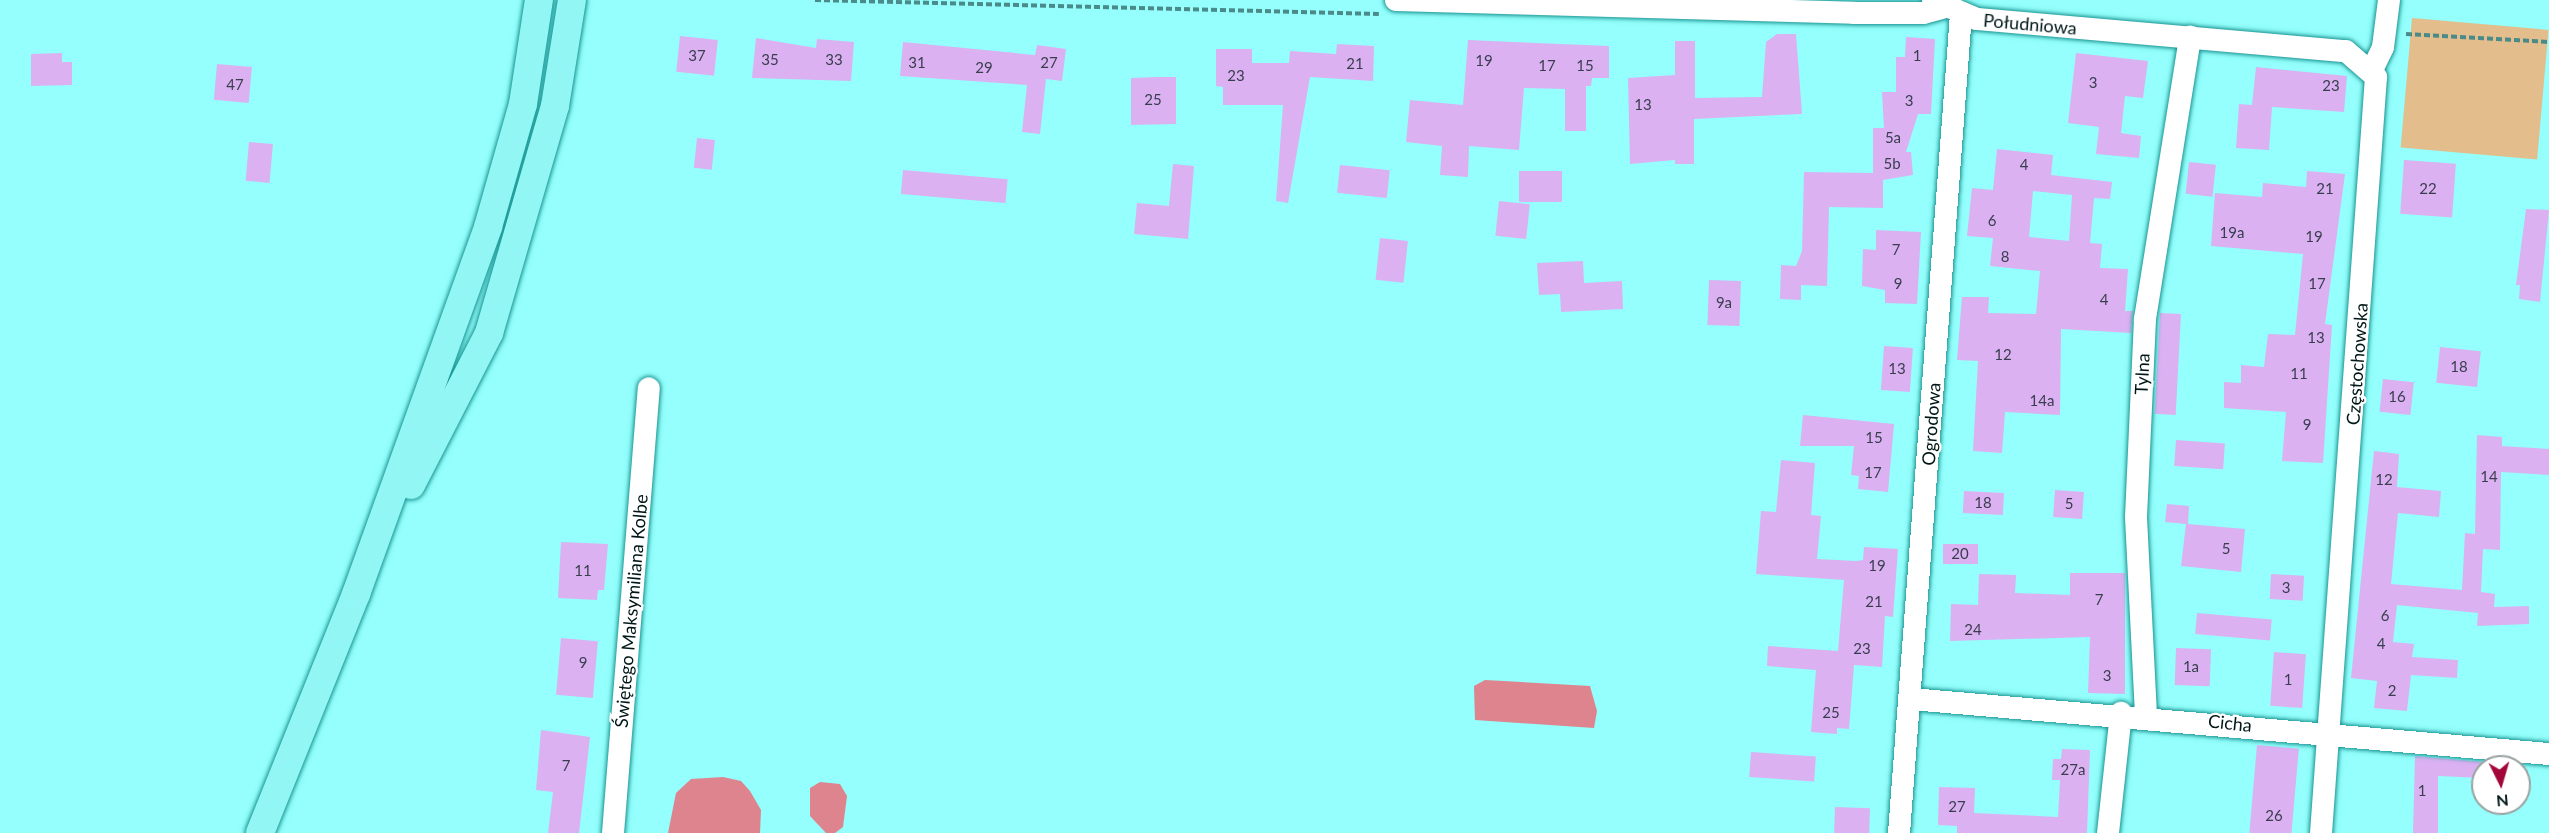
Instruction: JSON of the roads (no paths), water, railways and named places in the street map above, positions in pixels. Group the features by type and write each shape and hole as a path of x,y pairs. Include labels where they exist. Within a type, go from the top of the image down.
{"main road":[{"path":"260,833 356,594 488,227 523,104 538,0"},
{"path":"356,594 489,333 555,106 572,0"}],"street":[{"path":"2372,70 2386,33 2390,0"},
{"name":"Południowa","path":"1390,7 1866,13 1923,13 1946,8 2190,37 2346,51 2372,70"},
{"name":"Ogrodowa","path":"1899,833 1911,699 1946,8"},
{"name":"Tylna","path":"2146,715 2136,517 2145,319 2190,37"},
{"name":"Częstochowska","path":"2320,833 2378,99 2372,70"},
{"name":"Świętego Maksymiliana Kolbe","path":"613,833 649,388"},
{"name":"Cicha","path":"1911,699 2146,715 2549,754"},
{"path":"2108,833 2121,713"}]}
